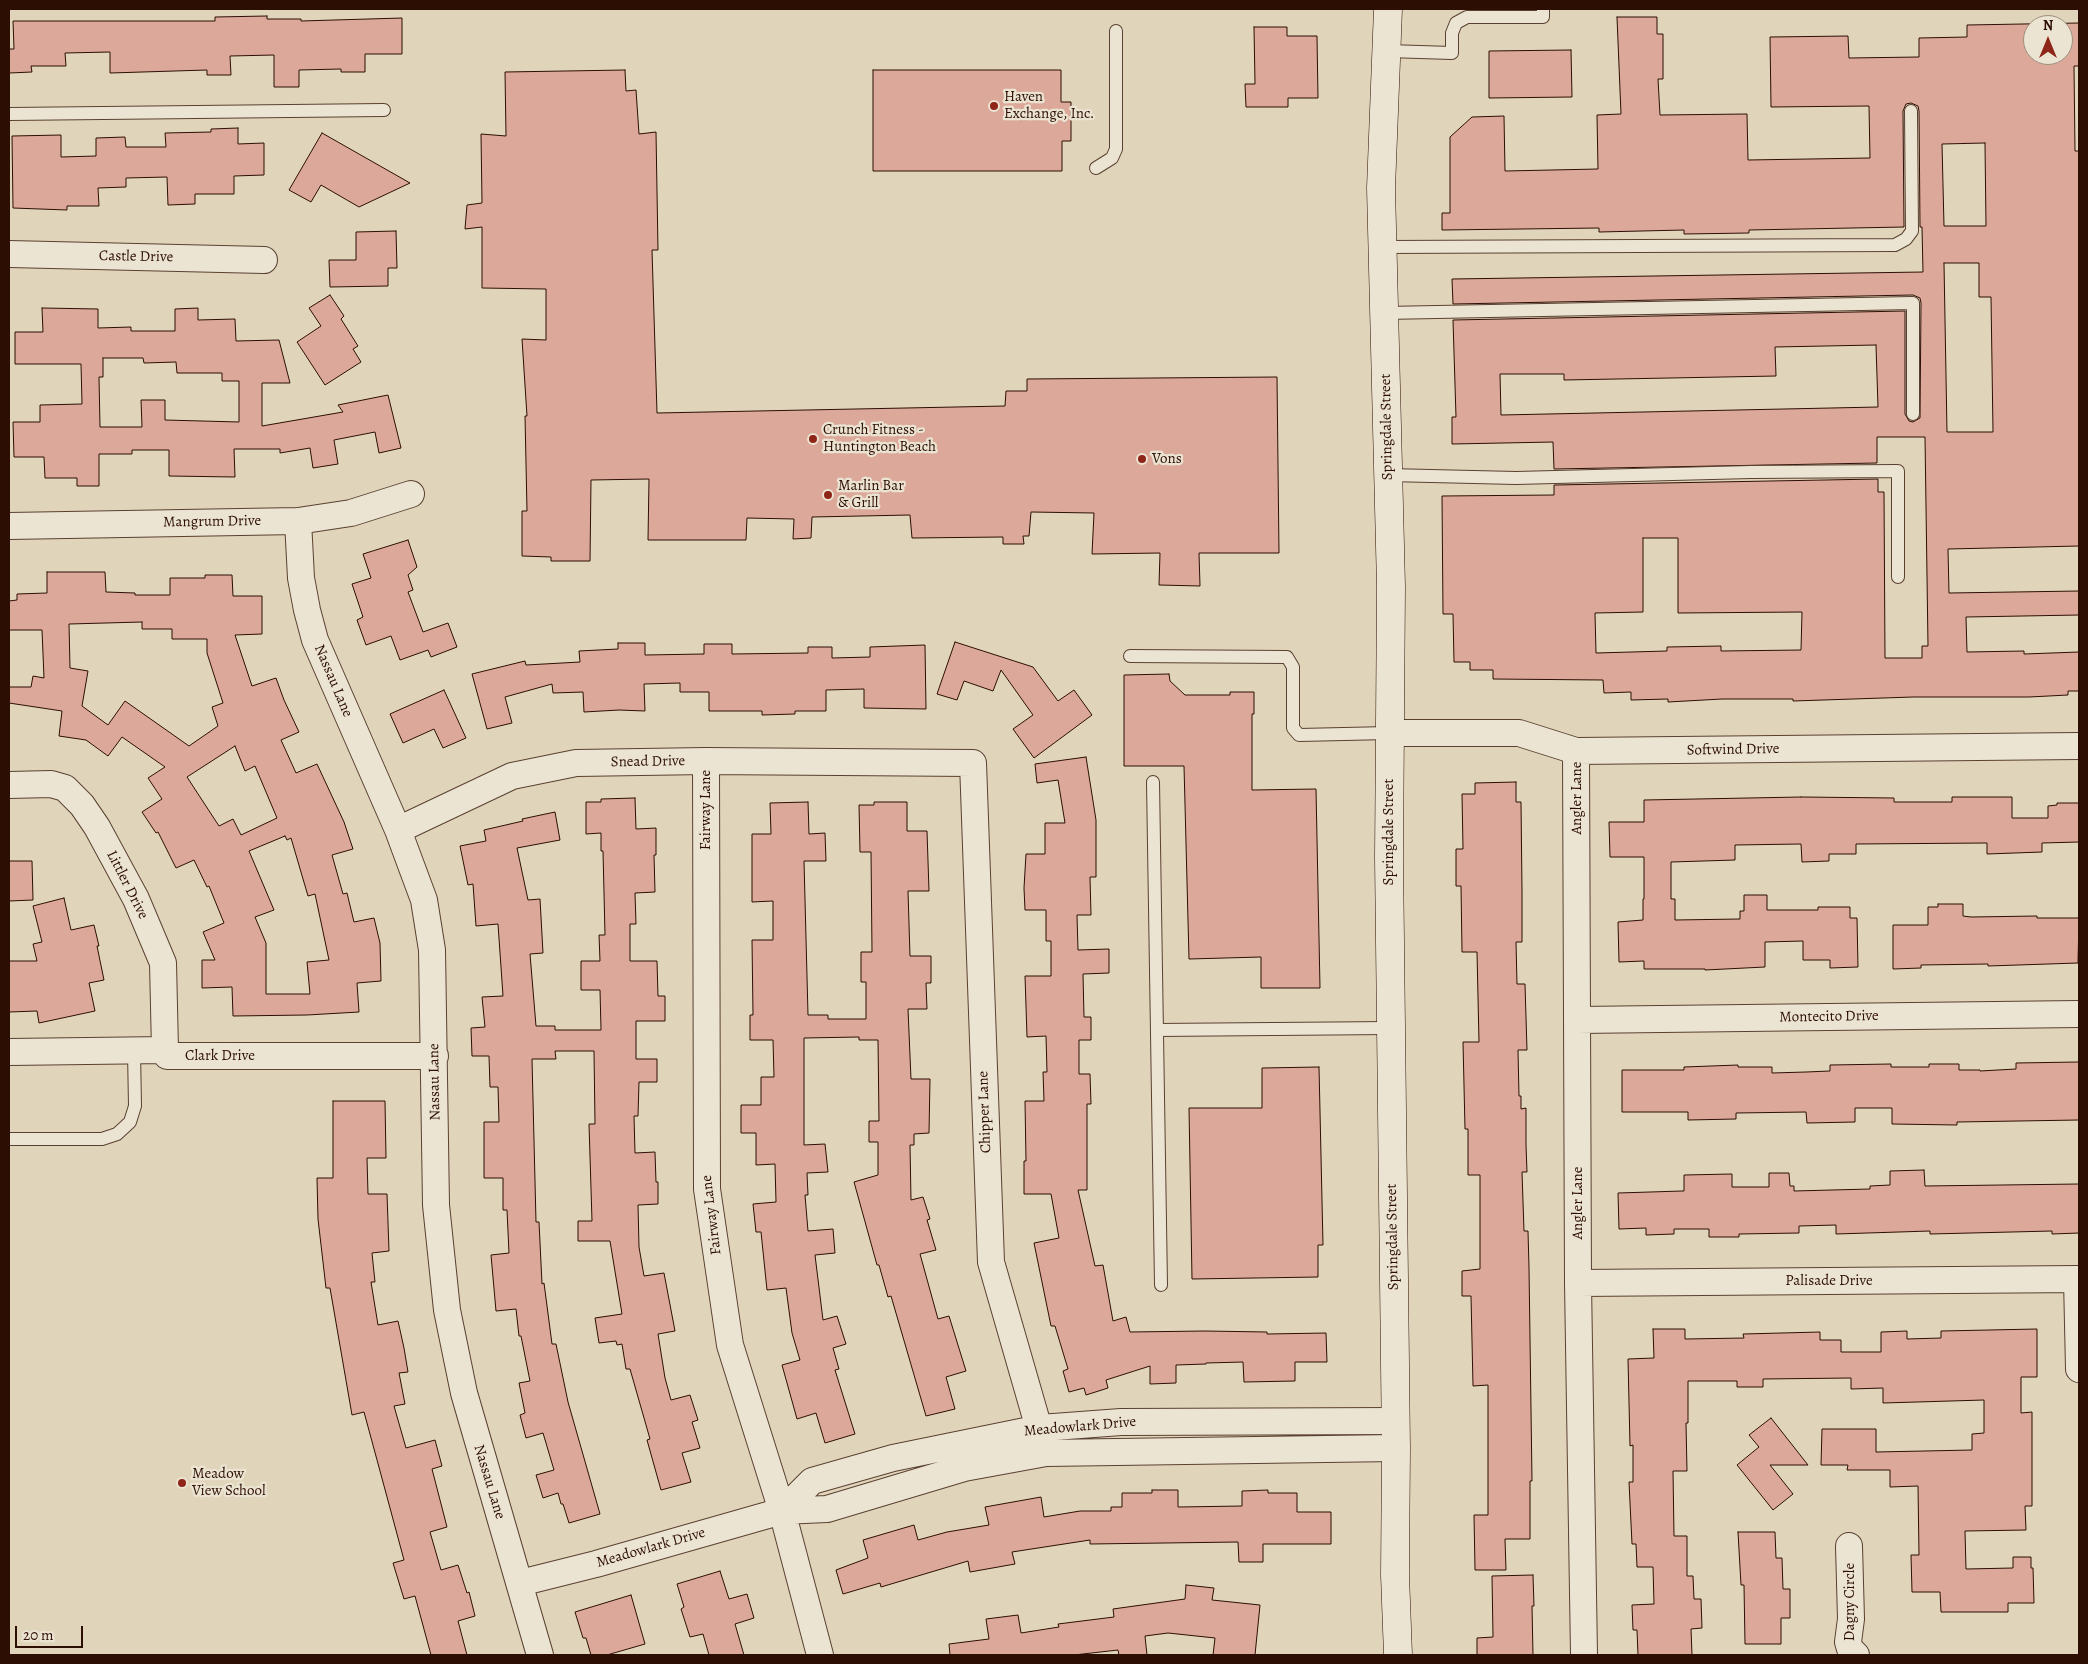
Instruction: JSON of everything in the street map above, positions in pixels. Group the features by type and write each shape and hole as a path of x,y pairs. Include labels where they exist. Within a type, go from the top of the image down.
{"main road":[{"name":"Springdale Street","path":"1388,9 1381,188 1391,586 1389,733 1390,1028 1396,1448 1395,1574 1398,1655"}],"street":[{"name":"Castle Drive","path":"9,254 264,260"},
{"name":"Mangrum Drive","path":"9,526 298,521 351,513 411,494"},
{"name":"Nassau Lane","path":"298,521 301,578 315,640 398,830 424,900 432,950 436,1205 448,1310 464,1393 540,1655"},
{"name":"Softwind Drive","path":"1389,733 1519,733 1576,751 2079,746"},
{"name":"Angler Lane","path":"1576,751 1578,1283 1584,1655"},
{"name":"Snead Drive","path":"398,830 512,776 576,763 706,761 973,763"},
{"name":"Fairway Lane","path":"706,761 707,1189 730,1345 782,1511 820,1655"},
{"name":"Chipper Lane","path":"973,763 991,1262 1046,1453"},
{"name":"Littler Drive","path":"9,785 51,784 65,788 82,804 97,827 136,899 163,963 166,1050"},
{"name":"Montecito Drive","path":"1578,1020 2079,1014"},
{"name":"Clark Drive","path":"9,1052 166,1050 167,1056 435,1056"},
{"name":"Palisade Drive","path":"1578,1283 2078,1279"},
{"path":"2078,1279 2079,1369"},
{"name":"Meadowlark Drive","path":"782,1511 812,1481 893,1458 1040,1428 1121,1422 1395,1420"},
{"name":"Meadowlark Drive","path":"520,1583 596,1564 782,1511 827,1509 964,1468 1046,1453 1396,1448"},
{"name":"Dagny Circle","path":"1849,1546 1851,1619 1848,1642 1850,1649 1856,1655"}],"lane":[{"path":"1387,51 1452,53 1452,33 1456,23 1468,17 1543,17 1543,9"},
{"path":"1096,168 1112,158 1116,149 1116,31"},
{"path":"9,114 384,110"},
{"path":"1382,247 1895,245 1906,239 1912,231 1911,111"},
{"path":"1384,313 1912,303 1913,414"},
{"path":"1388,475 1516,478 1751,472 1898,471 1898,576"},
{"path":"1130,656 1287,656 1293,667 1293,728 1299,735 1389,733"},
{"path":"1153,782 1161,1285"},
{"path":"1157,1030 1390,1028"},
{"path":"9,1139 102,1140 117,1134 130,1122 136,1106 134,1051"}],"building":[{"path":"267,16 267,19 301,19 301,21 402,18 402,54 365,54 365,72 341,72 341,69 299,70 299,87 274,87 274,55 230,56 231,75 207,75 207,70 110,73 110,52 65,53 66,66 31,66 32,72 9,73 9,49 14,49 13,21 215,21 215,17"},
{"path":"1617,17 1657,17 1657,34 1663,34 1663,79 1658,79 1660,115 1747,114 1748,160 1870,158 1869,106 1771,107 1770,37 1848,36 1849,58 1919,57 1919,38 1967,37 1967,25 2023,24 2023,65 2073,65 2073,23 2079,23 2079,66 2074,66 2075,151 2079,151 2079,546 1948,549 1949,593 2079,591 2079,615 1966,617 1967,652 2024,651 2024,654 2079,652 2079,691 2068,691 2068,695 2029,697 1913,697 1793,701 1793,699 1722,699 1668,702 1668,699 1631,700 1631,692 1604,693 1603,680 1493,679 1493,670 1470,670 1470,662 1454,662 1453,614 1443,614 1442,496 1554,495 1554,485 1878,479 1878,492 1884,492 1885,658 1922,658 1922,646 1928,646 1925,437 1877,437 1877,463 1554,469 1553,442 1452,444 1452,417 1456,417 1453,320 1905,311 1905,414 1909,421 1913,422 1920,418 1921,303 1920,298 1913,295 1453,304 1452,279 1923,272 1922,227 1920,227 1919,111 1918,106 1911,103 1906,104 1903,111 1904,227 1749,230 1749,233 1684,234 1684,230 1599,232 1599,228 1442,230 1442,213 1450,213 1450,137 1472,117 1504,116 1505,171 1598,169 1597,115 1621,114","holes":["1985,143 1986,226 1944,226 1942,144","1944,263 1979,263 1979,297 1991,297 1993,432 1947,432","1876,345 1878,407 1501,415 1500,374 1564,374 1564,380 1776,376 1775,347","1643,538 1678,538 1678,613 1802,612 1801,650 1721,651 1721,646 1667,647 1667,651 1596,653 1595,613 1643,612"]},
{"path":"1254,27 1287,27 1287,36 1317,36 1318,98 1288,98 1288,107 1246,107 1245,84 1255,84"},
{"path":"1571,50 1572,97 1489,98 1489,51"},
{"path":"625,70 626,91 636,90 639,134 656,132 658,250 652,250 657,413 1005,406 1006,391 1027,391 1027,379 1277,377 1279,553 1199,553 1200,586 1159,585 1160,553 1092,554 1094,513 1031,512 1029,536 1023,536 1024,544 1003,544 1003,537 912,538 910,515 812,517 811,538 793,539 794,519 747,518 746,540 648,540 649,479 591,480 590,561 551,561 551,557 522,556 522,511 527,511 525,416 527,416 522,339 546,340 546,289 482,288 482,227 465,229 467,205 482,203 481,134 506,136 505,72"},
{"path":"873,70 1061,70 1061,102 1071,102 1071,141 1062,141 1062,171 873,171"},
{"path":"238,128 238,144 264,143 264,175 234,176 234,194 195,194 195,204 168,205 167,177 126,178 126,187 98,188 99,206 67,206 67,210 13,208 12,136 61,135 61,157 96,156 96,138 125,137 126,147 166,147 165,133 211,132 211,129"},
{"path":"322,133 410,183 359,207 321,185 311,202 289,190"},
{"path":"396,231 397,268 388,268 388,286 330,287 329,260 356,260 356,232"},
{"path":"330,295 344,316 341,319 358,346 353,349 361,362 325,385 297,342 321,326 309,308"},
{"path":"42,308 98,309 98,328 131,327 131,331 175,331 175,309 198,308 198,320 235,319 236,341 279,340 290,383 262,383 262,426 343,412 338,405 388,395 401,448 379,453 375,432 334,440 338,464 313,468 310,448 280,453 280,449 234,449 235,477 169,476 169,450 132,450 132,454 99,454 99,486 77,486 77,478 45,478 44,457 14,457 13,422 40,422 40,405 82,404 81,364 15,364 15,332 43,332","holes":["103,358 143,358 144,363 176,362 177,373 222,373 222,381 239,381 239,422 165,420 165,400 141,400 142,427 100,427 99,377 103,377"]},
{"path":"408,540 417,567 408,575 413,590 408,592 423,632 448,623 457,647 431,657 428,650 400,660 391,636 366,645 357,620 363,617 352,584 371,578 363,554"},
{"path":"47,572 105,572 106,592 135,593 135,595 170,595 170,578 205,578 205,575 232,575 233,596 262,596 262,634 235,635 252,686 276,678 299,732 281,740 296,773 317,764 344,822 353,849 332,855 343,894 347,893 354,922 374,918 380,943 381,981 357,983 359,1012 233,1016 232,987 202,988 202,960 215,960 203,932 224,923 209,886 207,887 194,860 176,868 158,832 156,833 142,812 162,799 148,778 165,767 122,737 108,756 86,740 59,736 62,711 9,703 9,687 31,687 33,676 44,678 42,630 9,630 9,601 17,600 17,594 47,593","holes":["142,622 142,629 172,629 172,639 207,639 207,653 223,703 212,707 218,726 189,746 125,701 108,725 82,706 88,671 70,668 69,624","235,746 245,771 255,766 277,818 241,835 233,819 219,826 187,777","285,836 287,840 291,838 308,896 315,894 329,960 307,962 310,994 266,994 266,943 255,917 274,910 249,851"]},
{"path":"955,642 1033,667 1058,701 1074,690 1092,715 1034,758 1013,729 1033,715 1001,670 993,691 964,681 957,700 937,694"},
{"path":"618,643 645,643 645,655 704,654 704,644 732,644 732,654 808,653 808,647 832,647 832,658 870,657 870,647 925,645 926,709 864,708 864,689 826,690 826,711 795,711 795,714 762,715 762,711 709,711 709,692 680,692 680,683 644,684 645,711 584,712 583,692 553,693 552,684 505,697 512,723 487,729 472,674 525,661 526,665 580,662 579,651 618,649"},
{"path":"1169,674 1170,681 1185,695 1230,695 1230,692 1254,692 1254,714 1252,714 1252,790 1316,789 1320,988 1261,988 1261,957 1189,959 1184,766 1124,766 1124,675"},
{"path":"444,690 466,738 443,748 434,729 403,743 390,714"},
{"path":"1086,757 1096,820 1096,877 1090,877 1091,915 1077,915 1078,950 1109,949 1109,973 1083,974 1084,1017 1091,1017 1091,1040 1079,1040 1079,1074 1090,1074 1091,1104 1087,1104 1087,1190 1078,1190 1095,1266 1103,1265 1113,1321 1126,1317 1130,1332 1326,1333 1327,1362 1295,1362 1295,1381 1244,1382 1243,1362 1206,1363 1176,1365 1176,1383 1150,1384 1150,1366 1106,1380 1108,1388 1086,1395 1084,1388 1069,1392 1063,1371 1068,1369 1055,1326 1051,1326 1034,1243 1059,1238 1051,1194 1024,1194 1024,1161 1026,1161 1025,1101 1044,1101 1043,1072 1047,1072 1046,1036 1027,1037 1025,976 1051,976 1051,941 1046,941 1046,910 1025,910 1024,888 1026,854 1045,854 1045,823 1065,823 1058,780 1037,783 1035,764"},
{"path":"1516,782 1516,802 1521,802 1522,891 1522,942 1516,942 1517,984 1525,984 1527,1050 1518,1050 1519,1096 1521,1096 1521,1109 1526,1108 1527,1172 1522,1172 1524,1231 1528,1231 1529,1268 1532,1481 1530,1481 1530,1539 1505,1539 1506,1570 1475,1570 1474,1515 1488,1515 1488,1385 1473,1386 1471,1296 1462,1296 1462,1271 1480,1269 1480,1175 1468,1175 1468,1129 1465,1129 1463,1042 1479,1042 1477,952 1462,952 1461,886 1456,886 1456,849 1463,849 1462,794 1475,794 1475,783"},
{"path":"1801,797 1894,798 1894,802 1952,802 1952,797 2012,797 2012,818 2048,818 2048,806 2057,805 2057,803 2079,803 2079,842 2042,843 2042,852 1987,854 1987,843 1856,844 1856,854 1829,854 1829,861 1802,862 1801,844 1735,845 1735,860 1671,862 1671,899 1675,899 1675,920 1740,919 1740,911 1744,911 1744,895 1767,895 1767,910 1818,910 1818,907 1850,907 1850,918 1857,918 1858,967 1830,968 1830,960 1803,960 1803,941 1765,942 1765,967 1705,970 1644,969 1644,961 1619,962 1618,922 1643,920 1644,857 1610,857 1609,822 1644,822 1644,800"},
{"path":"635,798 636,829 656,828 656,855 654,855 655,892 635,893 636,924 630,924 630,961 657,961 658,996 665,996 665,1021 636,1021 636,1059 657,1059 657,1082 639,1082 638,1116 634,1116 635,1153 655,1152 656,1182 658,1182 658,1204 638,1205 639,1247 644,1276 664,1273 675,1331 658,1334 665,1378 671,1400 690,1395 698,1420 692,1422 700,1448 682,1453 691,1482 661,1490 647,1440 650,1439 630,1369 626,1369 622,1344 617,1345 616,1341 599,1343 595,1318 622,1314 610,1241 578,1241 578,1221 592,1221 589,1124 595,1124 594,1051 555,1051 556,1059 532,1059 536,1222 539,1222 542,1284 544,1283 552,1344 556,1344 568,1402 600,1514 569,1523 558,1493 543,1498 536,1475 554,1470 543,1433 526,1438 520,1415 525,1413 519,1383 530,1381 521,1336 519,1336 516,1309 496,1311 491,1255 509,1253 507,1210 503,1210 503,1178 484,1178 484,1122 499,1122 498,1087 490,1087 489,1056 472,1056 471,1028 485,1027 482,997 503,996 498,924 476,926 473,884 468,885 460,846 486,841 484,830 555,812 560,840 517,848 528,900 540,899 543,953 530,954 536,1026 555,1026 555,1030 601,1030 600,990 581,990 581,961 600,961 599,935 605,935 601,833 586,834 586,802 601,802 601,799"},
{"path":"808,802 809,834 825,833 826,861 804,861 808,1015 828,1015 828,1019 866,1019 866,982 861,982 861,952 872,952 871,852 860,852 859,805 874,805 874,802 907,802 907,831 927,831 929,891 908,891 910,956 931,956 931,983 926,983 927,1009 908,1009 911,1079 930,1079 929,1133 914,1134 914,1145 910,1145 911,1200 923,1197 930,1219 927,1220 936,1250 920,1254 938,1319 949,1316 966,1371 946,1377 955,1409 926,1416 891,1296 888,1297 879,1265 877,1265 854,1182 878,1175 878,1142 869,1142 869,1121 879,1121 878,1040 859,1040 859,1037 804,1038 804,1145 825,1144 828,1172 807,1173 808,1195 805,1195 808,1231 833,1229 835,1253 815,1255 823,1320 837,1316 846,1344 833,1348 839,1369 835,1370 855,1434 825,1443 816,1413 797,1419 782,1365 800,1360 792,1333 786,1288 767,1290 761,1232 756,1232 753,1204 776,1202 775,1164 756,1165 756,1133 741,1133 741,1105 761,1105 761,1077 774,1077 773,1040 750,1040 750,1015 753,1015 752,940 773,940 773,901 752,902 752,834 771,834 770,803"},
{"path":"9,861 32,861 33,900 9,901"},
{"path":"64,898 71,930 94,925 104,980 89,983 95,1011 39,1023 37,1011 9,1012 9,961 37,961 33,944 42,942 33,906"},
{"path":"1938,904 1963,904 1963,916 1971,917 2037,916 2037,918 2079,918 2078,963 1988,966 1988,964 1921,965 1921,968 1893,969 1893,925 1928,925 1928,907 1938,907"},
{"path":"2079,1062 2079,1120 1957,1122 1957,1125 1892,1124 1892,1108 1855,1108 1855,1122 1807,1123 1806,1112 1736,1113 1736,1119 1688,1120 1688,1112 1622,1112 1622,1070 1684,1070 1684,1067 1738,1065 1738,1067 1772,1067 1772,1073 1830,1071 1830,1065 1891,1064 1891,1067 1929,1067 1929,1064 1959,1064 1959,1070 1980,1071 2016,1069 2016,1063"},
{"path":"1319,1067 1323,1245 1318,1245 1318,1277 1192,1279 1189,1108 1262,1108 1262,1068"},
{"path":"333,1101 385,1101 386,1158 367,1158 368,1194 387,1194 389,1251 372,1253 375,1282 371,1282 378,1325 398,1321 404,1348 408,1372 399,1373 405,1404 394,1406 406,1448 435,1440 442,1466 432,1469 447,1527 430,1532 441,1570 458,1565 467,1593 469,1592 475,1616 458,1621 467,1655 431,1655 415,1596 404,1599 393,1563 404,1560 364,1412 352,1415 330,1288 326,1288 318,1219 317,1178 333,1178"},
{"path":"1924,1170 1925,1186 2079,1184 2079,1233 2052,1234 2052,1231 1930,1234 1930,1231 1836,1234 1836,1225 1799,1226 1799,1233 1739,1234 1739,1237 1709,1237 1709,1229 1674,1229 1674,1234 1646,1235 1646,1228 1619,1229 1618,1193 1684,1191 1684,1175 1732,1174 1732,1187 1769,1187 1769,1173 1789,1173 1790,1186 1794,1186 1794,1191 1870,1189 1870,1186 1890,1185 1890,1171"},
{"path":"1653,1329 1685,1329 1685,1339 1744,1338 1743,1334 1820,1332 1820,1340 1841,1340 1841,1352 1881,1352 1881,1332 1907,1331 1907,1339 1941,1338 1941,1331 2037,1329 2037,1377 2021,1377 2021,1413 2032,1412 2032,1506 2025,1506 2026,1530 1965,1531 1966,1569 2013,1568 2013,1557 2031,1557 2034,1603 2008,1603 2008,1612 1941,1612 1940,1592 1912,1592 1911,1555 1919,1555 1918,1486 1890,1487 1890,1470 1847,1470 1848,1465 1821,1465 1822,1429 1876,1429 1876,1452 1972,1450 1972,1434 1984,1433 1984,1400 1883,1403 1883,1388 1851,1389 1851,1378 1763,1379 1763,1387 1737,1387 1737,1381 1688,1381 1688,1423 1686,1423 1687,1471 1673,1471 1674,1536 1687,1536 1687,1576 1693,1576 1694,1599 1701,1599 1702,1628 1691,1629 1692,1655 1638,1655 1637,1630 1633,1630 1632,1605 1654,1604 1653,1567 1637,1567 1636,1544 1632,1544 1629,1482 1633,1482 1633,1445 1630,1446 1628,1359 1654,1358"},
{"path":"1771,1418 1808,1465 1770,1465 1793,1494 1773,1510 1737,1465 1759,1447 1749,1435"},
{"path":"1152,1490 1178,1490 1178,1507 1242,1506 1242,1491 1268,1490 1268,1493 1297,1493 1297,1512 1331,1512 1331,1544 1263,1544 1263,1562 1239,1562 1238,1542 1090,1544 1090,1540 1012,1552 1015,1564 970,1572 968,1561 881,1587 880,1583 843,1594 836,1570 868,1558 863,1540 914,1525 918,1540 947,1532 989,1525 985,1507 1041,1497 1044,1517 1080,1511 1111,1511 1111,1507 1122,1507 1122,1493 1152,1493"},
{"path":"1738,1532 1775,1532 1776,1558 1782,1558 1783,1589 1790,1589 1790,1618 1781,1618 1781,1644 1745,1644 1744,1585 1741,1585"},
{"path":"720,1571 729,1599 747,1594 754,1618 735,1624 744,1655 709,1655 703,1634 690,1637 681,1609 684,1607 677,1584"},
{"path":"1533,1575 1533,1655 1477,1655 1477,1638 1493,1637 1492,1576"},
{"path":"1186,1585 1214,1588 1212,1600 1260,1605 1255,1655 1213,1655 1215,1638 1168,1633 1145,1636 1147,1655 1119,1655 1118,1650 1074,1655 950,1655 949,1644 989,1639 986,1619 1018,1615 1021,1633 1059,1627 1058,1624 1114,1617 1113,1609 1185,1599"},
{"path":"631,1595 645,1644 607,1655 591,1655 586,1638 583,1638 575,1612"}],"place":[{"name":"Haven Exchange, Inc.","path":"994,106"},
{"name":"Crunch Fitness - Huntington Beach","path":"813,439"},
{"name":"Vons","path":"1142,459"},
{"name":"Marlin Bar & Grill","path":"828,495"},
{"name":"Meadow View School","path":"182,1483"}]}
